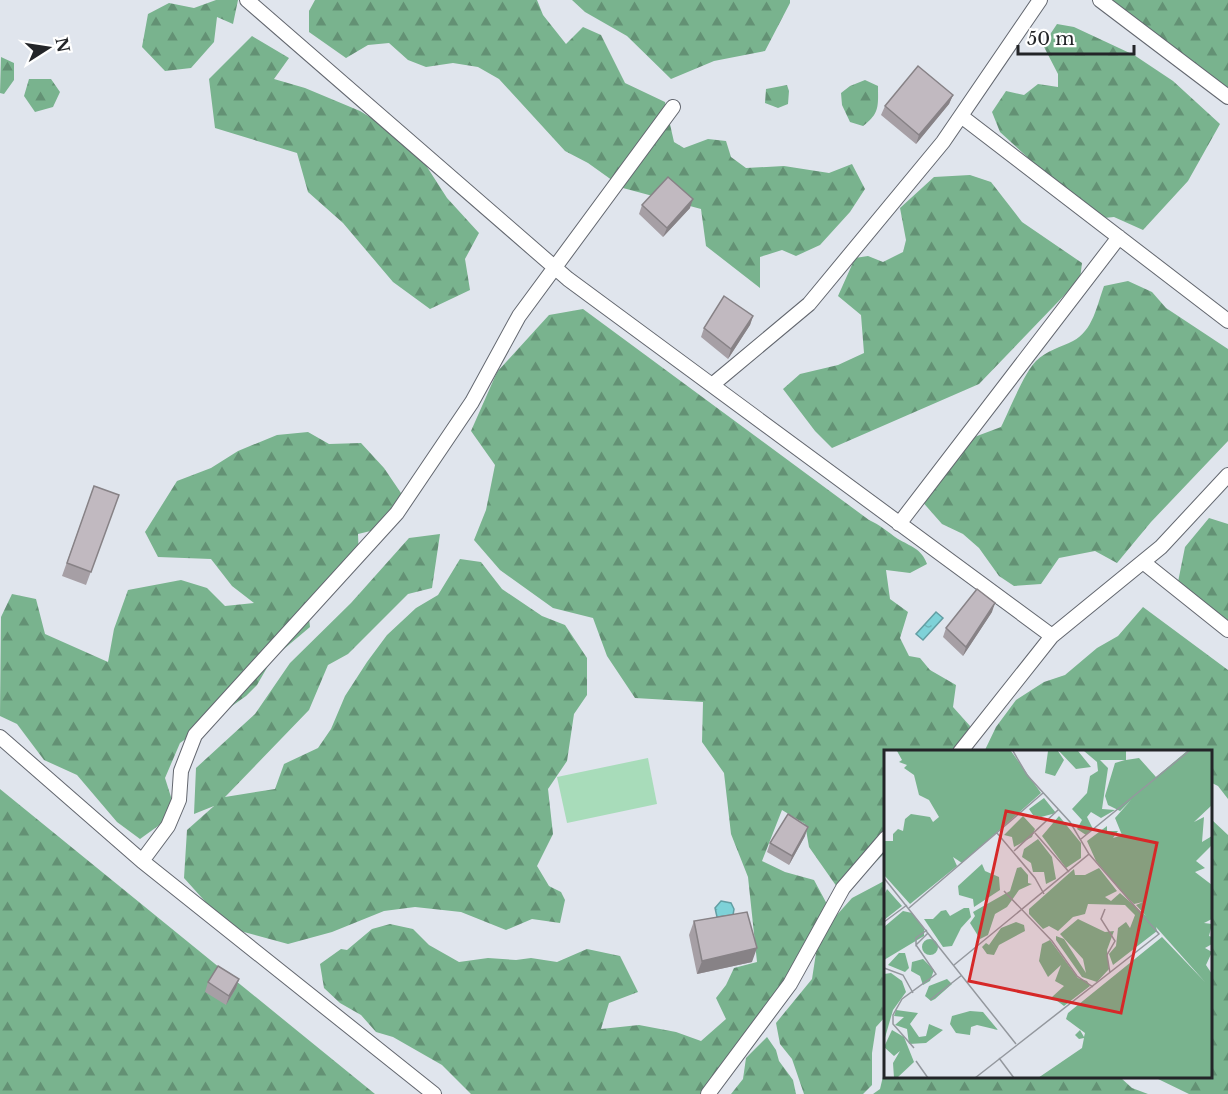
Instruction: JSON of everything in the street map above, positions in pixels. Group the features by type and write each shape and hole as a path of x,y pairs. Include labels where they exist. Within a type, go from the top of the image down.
{"street":[{"path":"247,0 555,267 898,524 1052,636"},
{"path":"712,385 809,304 944,142 1040,0"},
{"path":"1100,0 1228,97"},
{"path":"142,861 168,826 179,800 181,771 195,735 397,513 472,402 519,316 673,107"},
{"path":"961,116 1228,321"},
{"path":"898,524 1119,237"},
{"path":"962,750 1052,636 1161,547 1228,475"},
{"path":"1143,562 1228,630"},
{"path":"0,737 142,861 434,1094"},
{"path":"708,1094 790,984 843,888 884,840"}],"green space":[{"path":"216,0 238,0 233,24 217,17 214,42 191,68 165,71 142,47 148,14 169,3 194,8"},
{"path":"315,0 537,0 543,15 566,44 583,27 601,35 625,83 665,102 674,142 684,148 708,139 726,141 731,157 746,168 784,166 829,173 852,164 865,189 850,212 820,245 796,256 782,250 760,257 760,288 706,246 701,209 623,188 588,163 565,151 499,79 478,67 453,63 426,67 408,60 389,43 368,45 346,58 309,32 309,11"},
{"path":"572,0 790,0 790,3 765,51 714,61 671,79 627,36 585,12"},
{"path":"1111,0 1228,0 1228,92"},
{"path":"1057,24 1074,27 1134,55 1173,81 1220,124 1188,181 1143,230 1114,217 1084,220 1050,178 1000,132 992,112 1006,91 1024,95 1038,84 1058,87 1058,74 1043,45"},
{"path":"252,36 289,58 274,79 305,88 360,111 411,142 447,198 479,233 465,259 470,290 430,309 393,282 343,223 308,192 297,153 215,128 209,79"},
{"path":"1,57 14,63 14,80 4,94 0,93"},
{"path":"29,79 51,79 60,92 53,107 35,112 24,96"},
{"path":"865,80 878,86 878,99 873,117 863,126 850,122 842,105 841,93 850,86"},
{"path":"787,85 788,104 778,108 765,103 766,89"},
{"path":"970,175 991,182 1022,222 1082,263 1080,279 979,384 832,448 815,431 783,389 800,374 838,365 864,353 861,315 838,296 855,258 868,256 883,262 903,252 906,240 900,208 934,177"},
{"path":"1128,281 1152,292 1166,308 1228,349 1228,441 1151,522 1117,563 1095,551 1059,558 1041,584 1014,586 999,576 979,548 963,534 942,524 920,499 961,442 1001,427 1022,383 1036,361 1080,337 1090,324 1104,286"},
{"path":"583,309 869,520 915,548 927,564 910,573 886,570 890,599 908,612 900,638 909,656 920,658 930,670 956,685 953,707 970,726 965,750 884,750 884,854 864,873 837,887 809,847 805,824 782,810 762,861 785,872 814,880 828,906 818,919 802,962 715,1094 471,1094 442,1065 393,1037 376,1032 361,1015 340,1003 324,988 320,964 341,949 347,950 372,929 390,924 413,929 429,945 459,962 488,958 516,960 531,958 557,962 587,949 620,956 638,992 609,1003 601,1029 639,1025 676,1032 701,1041 726,1019 716,998 726,985 734,968 757,962 748,877 731,834 724,773 702,742 703,702 635,698 607,656 593,618 553,608 500,570 474,540 486,510 495,465 471,431 497,372 549,315"},
{"path":"308,432 329,444 361,443 384,468 403,496 379,529 358,534 359,561 340,582 307,601 310,627 272,659 257,685 246,696 180,743 165,778 176,813 140,839 117,822 77,775 44,760 17,724 0,716 1,617 12,594 36,599 45,634 108,662 114,629 128,590 181,580 207,588 225,606 254,603 232,586 211,559 158,557 145,532 177,481 211,468 238,451 277,435"},
{"path":"1209,518 1228,524 1228,625 1177,587 1185,547"},
{"path":"440,534 432,588 408,594 348,654 328,665 309,710 225,797 275,789 284,764 318,748 331,729 345,696 387,635 416,608 438,595 460,559 481,562 502,589 542,616 565,625 587,658 587,695 574,714 567,761 548,789 553,834 537,866 549,886 561,892 565,900 560,923 532,919 506,930 461,912 415,907 384,911 332,932 288,944 229,928 184,878 187,830 214,806 194,814 196,768 255,714 290,663 351,603 409,538"},
{"path":"1143,607 1228,670 1228,799 1218,786 1213,784 1213,750 985,750 996,727 1016,700 1044,682 1065,675 1097,648 1118,636"},
{"path":"648,758 657,804 567,823 557,777"},
{"path":"0,789 375,1094 0,1094"},
{"path":"1213,821 1228,835 1228,1094 1189,1094 1158,1079 1213,1079"},
{"path":"884,881 884,1018 876,1027 872,1053 872,1085 863,1094 804,1094 792,1059 780,1044 776,1023 812,979 816,953 827,926 852,898"},
{"path":"767,1037 776,1050 779,1061 793,1080 796,1094 731,1094 743,1079 746,1058"},
{"path":"884,1072 884,1079 1122,1079 1132,1088 1148,1094 873,1094 880,1089"}],"water":[{"path":"936,612 943,618 923,640 916,634"},
{"path":"721,901 731,903 734,909 733,915 717,917 715,908"}],"building":[{"path":"918,66 953,95 919,135 885,106"},
{"path":"668,177 693,199 667,228 642,205"},
{"path":"724,296 753,316 731,349 704,328"},
{"path":"94,486 119,495 91,572 67,563"},
{"path":"977,589 995,603 966,647 946,628"},
{"path":"788,814 808,827 792,856 770,843"},
{"path":"747,912 757,948 702,961 694,921"},
{"path":"218,966 239,979 229,996 208,982"}]}
